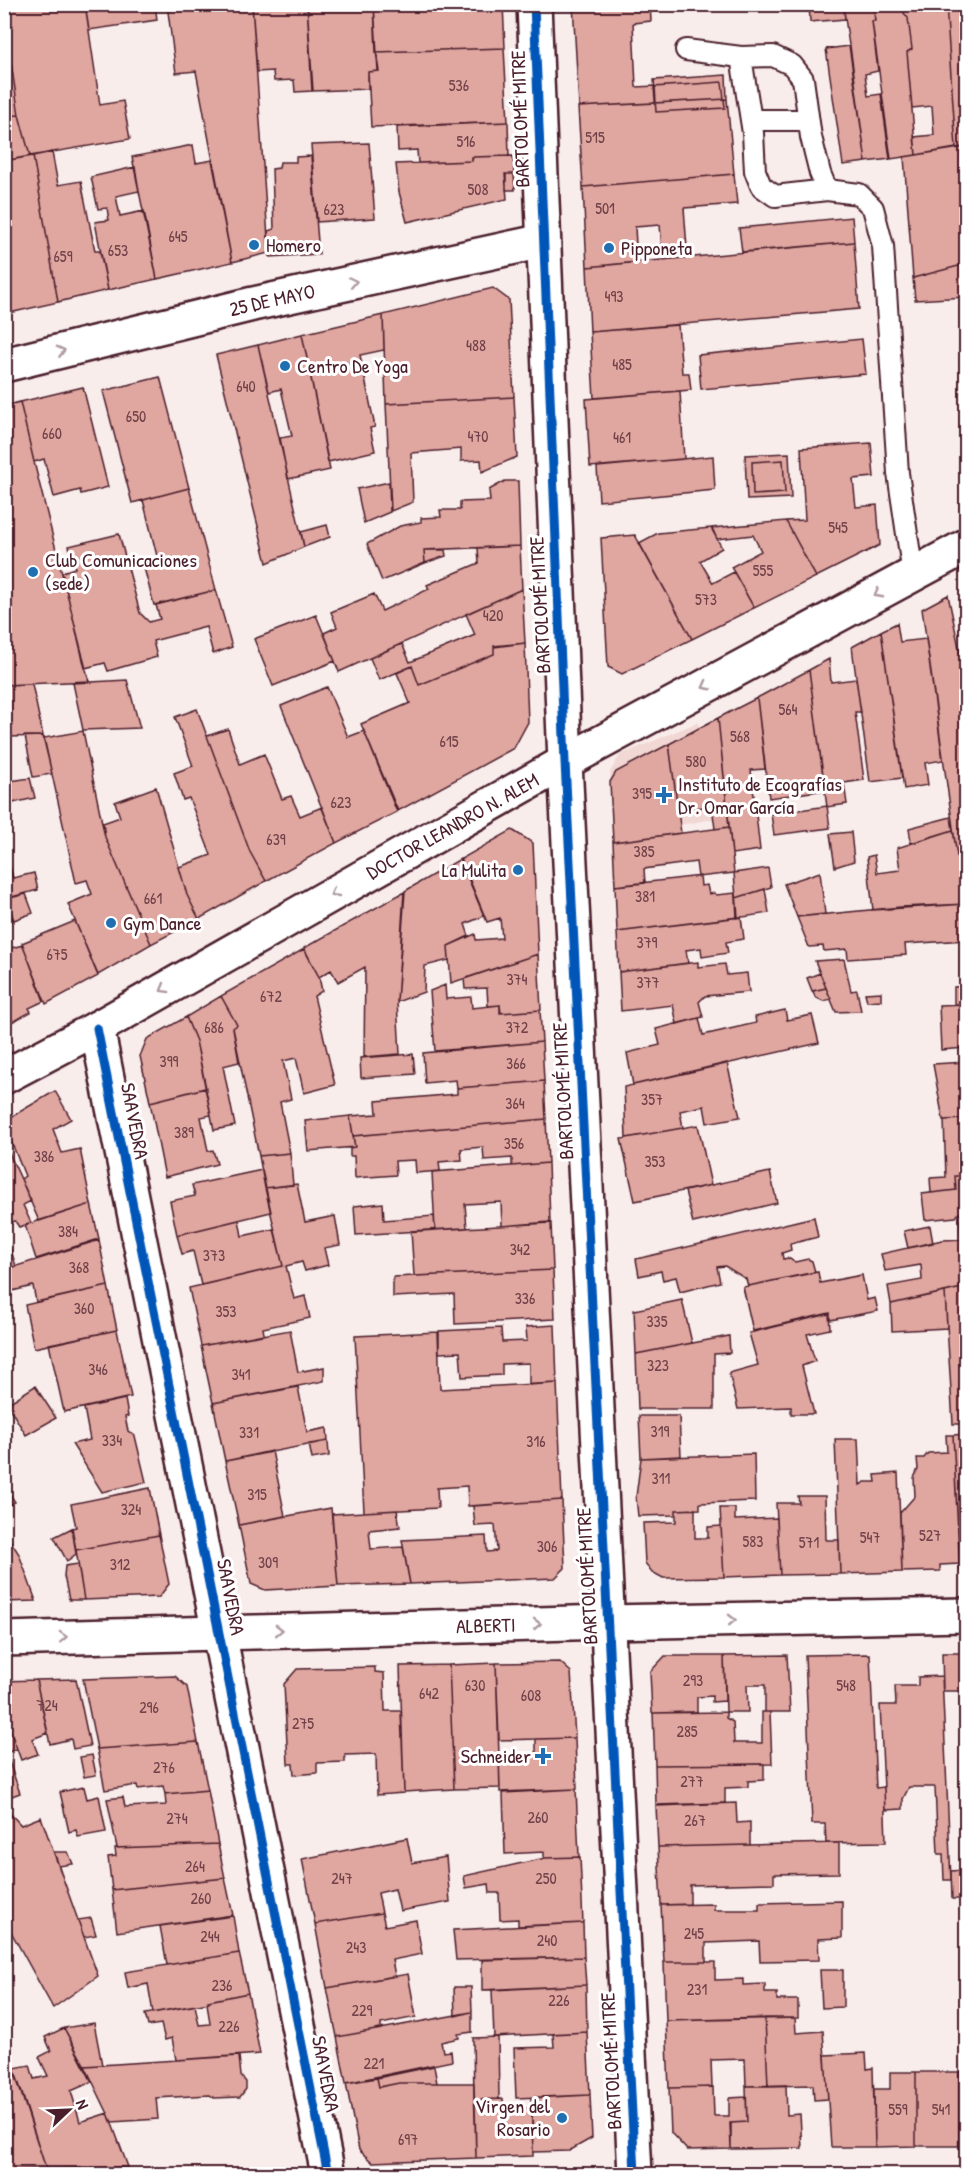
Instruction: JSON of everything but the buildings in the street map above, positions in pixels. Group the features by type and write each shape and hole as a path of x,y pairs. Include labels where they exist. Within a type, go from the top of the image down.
{"street":[{"name":"BARTOLOMÉ MITRE","path":"534,4 565,762 635,2175"},
{"name":"25 DE MAYO","path":"4,364 253,304 543,241"},
{"name":"DOCTOR LEANDRO N. ALEM","path":"4,1077 97,1028 565,762 966,546"},
{"name":"SAAVEDRA","path":"97,1028 328,2175"},
{"name":"ALBERTI","path":"4,1639 608,1622 966,1615"}],"lane":[{"path":"687,50 741,57 772,56 792,65 803,79 808,120 820,173 827,190"},
{"path":"741,57 751,120 755,171 761,186 776,196 827,190 859,194 873,208 883,246 898,473 914,575"},
{"path":"751,120 808,120"}],"shaded area":[{"name":"Instituto de Ecografías Dr. Omar García","path":"698,722 721,818 615,836 610,772 620,755"}],"cycle path":[{"path":"534,4 565,762 635,2174"},
{"path":"97,1028 328,2174"}],"place":[{"name":"Homero","path":"254,245"},
{"name":"Pipponeta","path":"609,248"},
{"name":"Centro De Yoga","path":"285,366"},
{"name":"Club Comunicaciones (sede)","path":"33,572"},
{"name":"Instituto de Ecografías Dr. Omar García","path":"664,795"},
{"name":"La Mulita","path":"518,870"},
{"name":"Gym Dance","path":"111,923"},
{"name":"Schneider","path":"543,1756"},
{"name":"Virgen del Rosario","path":"562,2118"}]}
